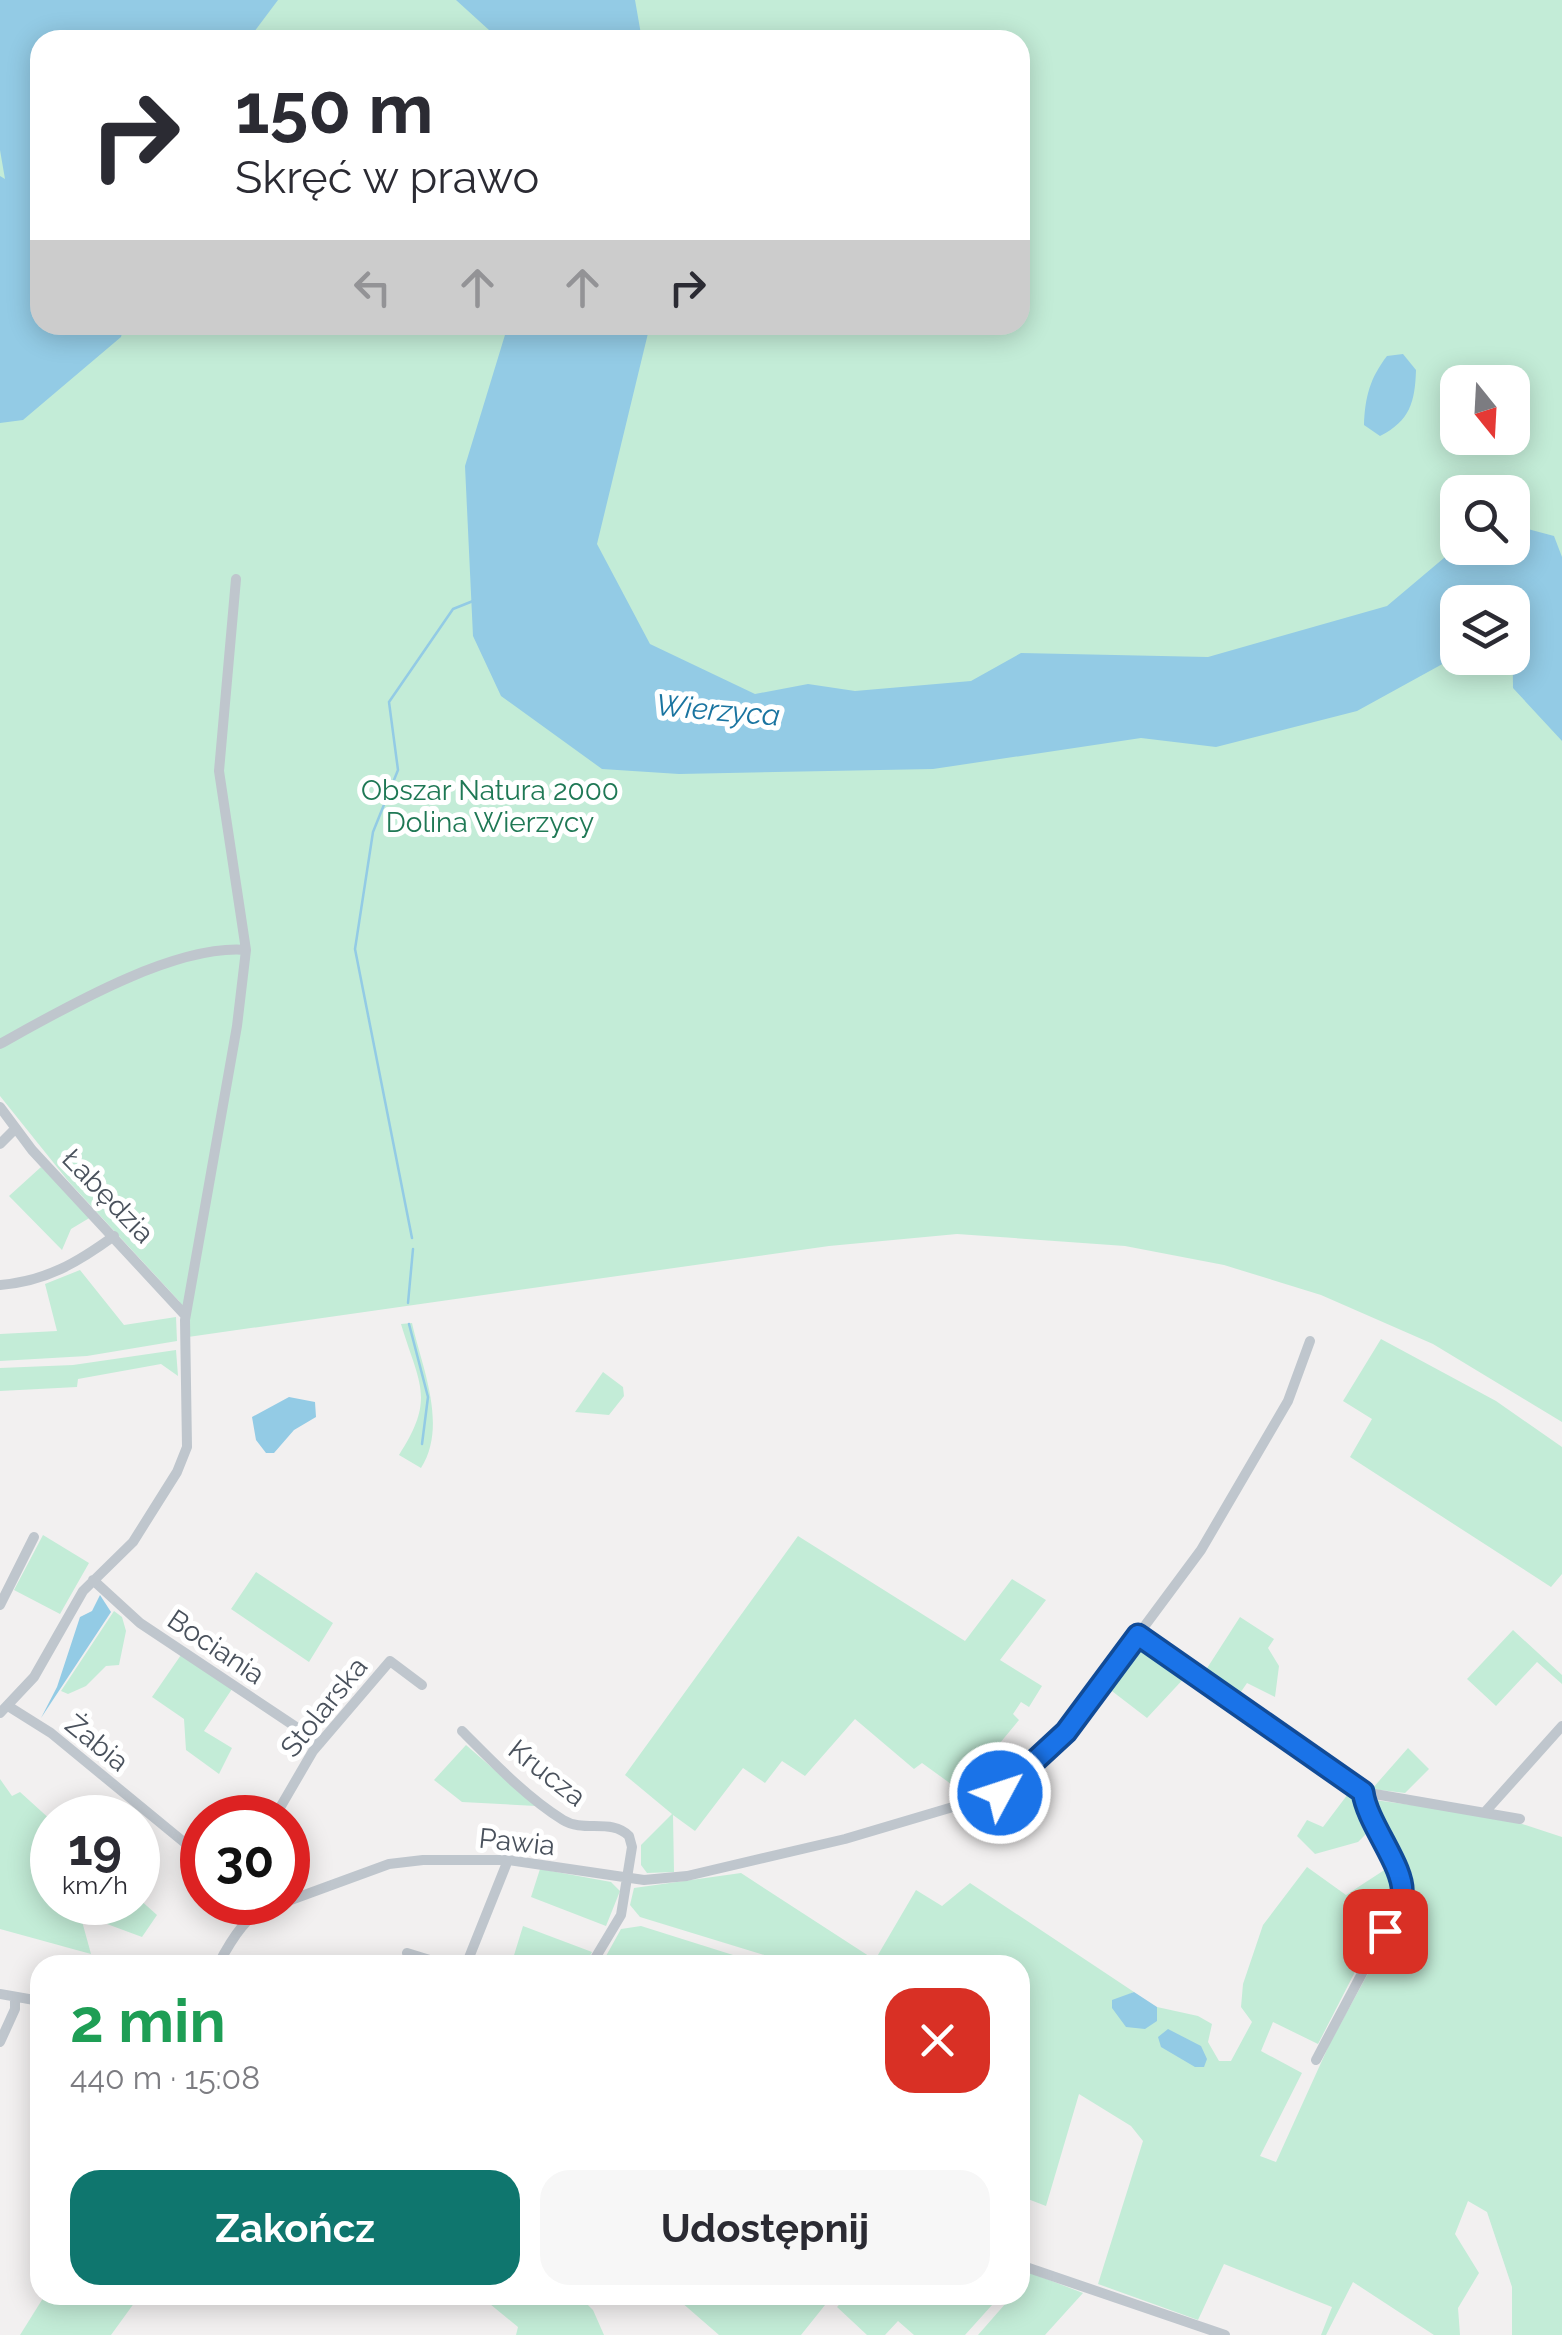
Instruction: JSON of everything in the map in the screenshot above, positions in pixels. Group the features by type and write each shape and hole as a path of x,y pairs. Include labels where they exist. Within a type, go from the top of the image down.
{"street":[{"path":"4,1709 34,1677 93,1580 133,1542 182,1463 188,1436 185,1314 237,1026 246,950 219,771 236,579"},
{"path":"0,1044 131,977 220,948 246,950"},
{"name":"Łabędzia","path":"0,1107 15,1130 185,1314"},
{"path":"0,1144 15,1130"},
{"path":"0,1285 32,1282 76,1264 114,1236"},
{"name":"Pawia","path":"310,1892 388,1864 508,1860 627,1878 664,1879 746,1864 1000,1793 1066,1732 1223,1518 1288,1401 1310,1341"},
{"path":"0,1605 34,1537"},
{"name":"Bociania","path":"93,1580 140,1623 320,1743"},
{"path":"1138,1635 1363,1792 1520,1819"},
{"name":"Stolarska","path":"288,1795 320,1743 390,1661 422,1685"},
{"name":"Żabia","path":"4,1709 51,1734 180,1839"},
{"path":"1485,1812 1562,1726"},
{"name":"Krucza","path":"462,1730 563,1820 623,1830 632,1847 627,1878"},
{"path":"1316,2060 1402,1898 1402,1881 1375,1830 1363,1792"},
{"path":"470,1955 508,1860"},
{"path":"597,1955 621,1915 627,1878"},
{"path":"224,1955 245,1925"},
{"path":"0,1994 30,2000"},
{"path":"0,2042 15,1998"},
{"path":"1030,2268 1225,2335"}],"green space":[{"name":"Obszar Natura 2000 Dolina Wierzycy","path":"0,0 1562,0 1562,1422 1433,1344 1321,1295 1224,1265 1125,1246 957,1234 829,1246 188,1337 189,1319 179,1301 69,1182 0,1096"},
{"path":"41,1167 91,1217 71,1229 62,1250 9,1196"},
{"path":"80,1270 124,1325 176,1317 177,1341 87,1356 0,1361 0,1334 57,1331 45,1284"},
{"path":"412,1323 433,1415 429,1451 421,1468 399,1455 421,1404 418,1377 401,1324"},
{"path":"1381,1339 1496,1401 1562,1447 1562,1574 1551,1587 1350,1457 1372,1419 1343,1401"},
{"path":"176,1350 178,1376 161,1364 78,1379 77,1387 0,1391 0,1368 73,1365"},
{"path":"603,1372 623,1387 624,1396 609,1415 575,1412"},
{"path":"43,1535 89,1563 60,1614 14,1590"},
{"path":"798,1536 965,1641 1012,1579 1046,1600 1000,1660 1042,1686 1029,1707 1021,1702 1013,1714 1019,1720 990,1755 1015,1776 1000,1789 969,1797 922,1763 914,1769 855,1719 805,1776 782,1761 765,1783 743,1768 695,1831 673,1815 674,1872 647,1873 641,1865 641,1845 672,1814 625,1775"},
{"path":"256,1572 333,1623 309,1662 231,1609"},
{"path":"114,1611 122,1617 126,1631 119,1665 106,1666 86,1686 68,1694 61,1691"},
{"path":"1240,1617 1274,1639 1268,1648 1279,1666 1275,1697 1247,1683 1236,1699 1202,1676"},
{"path":"1513,1630 1562,1675 1562,1684 1537,1662 1496,1706 1467,1679"},
{"path":"1150,1647 1188,1674 1147,1718 1108,1688 1134,1649"},
{"path":"181,1655 232,1689 204,1731 232,1748 219,1774 186,1750 184,1719 152,1697"},
{"path":"466,1745 536,1806 462,1802 434,1780"},
{"path":"1408,1748 1429,1769 1405,1793 1372,1789"},
{"path":"0,1779 12,1796 20,1792 30,1801 30,1925 83,1925 91,1954 0,1929"},
{"path":"1351,1790 1359,1799 1369,1831 1358,1842 1315,1854 1297,1836 1307,1820 1323,1827"},
{"path":"1367,1799 1501,1817 1562,1837 1562,2335 1512,2335 1512,2287 1487,2212 1468,2201 1455,2234 1479,2273 1458,2308 1460,2335 1434,2335 1353,2282 1326,2335 1321,2335 1332,2307 1224,2264 1198,2320 1098,2284 1143,2141 1131,2126 1079,2094 1046,2206 1030,2200 1030,1955 878,1955 916,1890 942,1906 970,1883 1134,1992 1121,1998 1157,2021 1157,2007 1198,2016 1212,2024 1208,2042 1219,2061 1231,2061 1252,2022 1241,2007 1243,1984 1263,1925 1307,1867 1346,1895 1389,1867 1394,1874","holes":["1398,1888 1423,1967 1383,1946 1330,2043 1276,2162 1260,2156 1302,2073 1261,2051 1273,2022 1318,2044"]},
{"path":"540,1869 611,1882 620,1891 606,1926 531,1897"},
{"path":"741,1873 867,1955 764,1955 640,1917 630,1905 634,1888"},
{"path":"110,1925 150,1925 142,1937"},
{"path":"523,1926 592,1952 590,1955 514,1955"},
{"path":"641,1926 733,1955 607,1955 621,1929"},
{"path":"1030,2274 1083,2293 1045,2335 978,2335 1004,2305 1030,2305"},
{"path":"39,2305 133,2305 111,2335 20,2335"},
{"path":"491,2305 588,2305 604,2335 516,2335 518,2327"},
{"path":"684,2305 825,2305 801,2335 719,2335"},
{"path":"992,2305 965,2335 914,2335 898,2321 885,2335 867,2335 837,2307"}],"water":[{"path":"0,0 278,0 256,30 30,30 30,335 122,335 23,420 0,423 0,176 5,179 0,150"},
{"path":"456,0 635,0 640,30 489,30"},
{"name":"Wierzyca","path":"505,335 648,335 597,544 650,644 755,694 808,684 855,691 971,681 1021,653 1208,657 1387,606 1440,561 1440,565 1530,565 1530,530 1554,536 1562,557 1562,741 1513,688 1513,675 1530,675 1530,585 1440,585 1440,665 1357,711 1216,747 1141,738 933,769 679,774 602,769 501,696 473,636 465,466"},
{"path":"1403,354 1416,370 1412,401 1398,424 1380,436 1364,425 1370,388 1387,356"},
{"path":"289,1397 315,1402 316,1417 294,1430 274,1453 266,1453 256,1440 252,1417"},
{"path":"100,1595 111,1612 41,1718 57,1687 80,1617 92,1611"},
{"path":"1134,1992 1157,2007 1157,2021 1145,2029 1126,2027 1112,2008 1112,2000"},
{"path":"1168,2029 1201,2046 1207,2059 1204,2067 1195,2067 1161,2047 1158,2037"}],"waterway":[{"path":"412,1238 355,949 373,832 398,770 389,702 453,609 473,601"},
{"path":"408,1303 413,1249"},
{"path":"409,1324 428,1397 422,1444"}],"route":[{"path":"1000,1793 1014,1785 1066,1732 1138,1635 1363,1792 1375,1830 1402,1881 1402,1898 1385,1931"}]}
